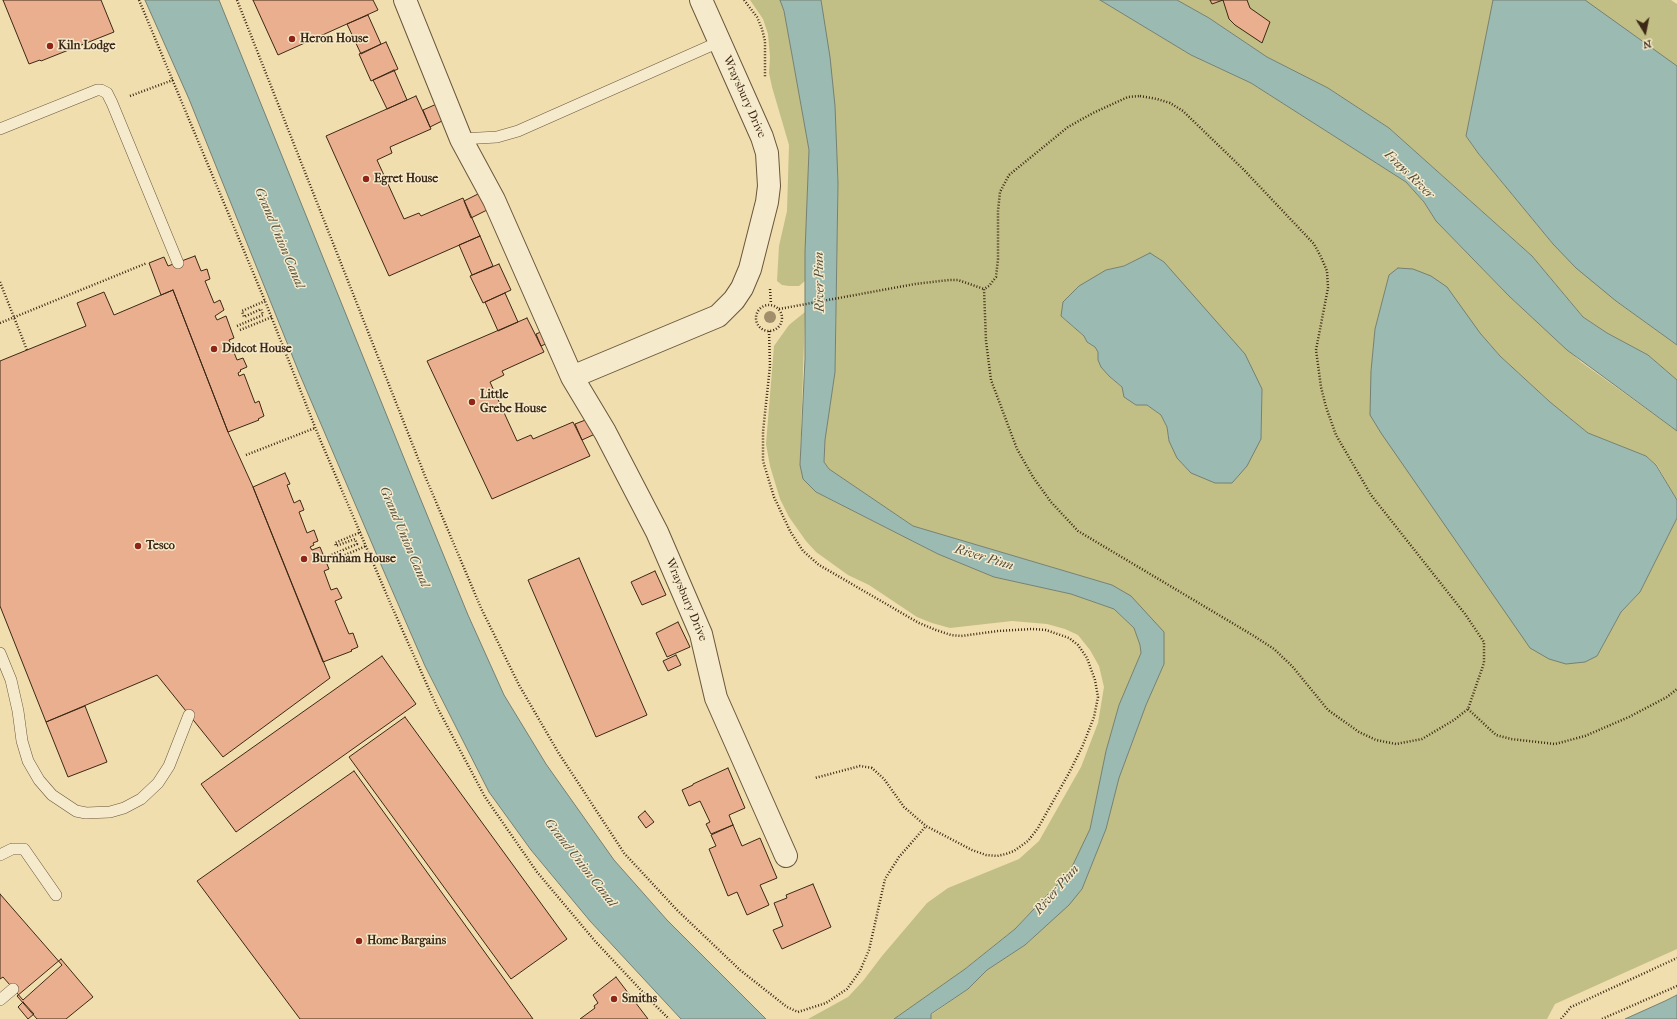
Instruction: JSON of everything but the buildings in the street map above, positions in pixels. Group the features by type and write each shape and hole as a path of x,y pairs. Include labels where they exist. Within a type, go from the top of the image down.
{"street":[{"name":"Wraysbury Drive","path":"405,0 461,139 494,200 572,377 605,432 657,532 701,634 716,698 786,856"},
{"name":"Wraysbury Drive","path":"572,377 718,316 734,300 745,282 750,269 767,202 769,186 767,159 762,137 701,0"}],"lane":[{"path":"461,139 497,137 518,131 719,42"},
{"path":"0,130 98,90 107,93 178,263"},
{"path":"0,652 11,680 18,710 22,741 28,761 39,780 52,795 76,811 92,814 110,812 130,806 141,799 158,783 169,766 189,715"},
{"path":"0,855 12,849 24,849 56,895"},
{"path":"0,1000 13,989"}],"path":[{"path":"139,0 272,317 315,428 437,708 485,798 537,872 610,958 670,1019"},
{"path":"237,0 425,476 481,608 519,685 558,752 624,853 677,910 740,970 787,1008 798,1012 826,1003 847,989 860,970 869,950 885,879 899,857 926,826"},
{"path":"779,308 915,284 949,280 958,280 984,289 990,286 996,277 1000,192 1009,175 1068,128 1093,113 1128,97 1140,96 1170,103 1183,111 1244,170 1314,244 1322,257 1327,271 1328,288 1316,350 1321,388 1326,407 1336,435 1371,495 1482,638 1485,647 1484,663 1468,709 1454,720 1422,739 1396,744 1376,740 1360,732 1328,710 1292,666 1274,649 1078,531 1051,502 1033,477 1017,449 1003,415 991,380 986,341 984,289"},
{"path":"0,323 147,263"},
{"path":"0,282 27,350"},
{"path":"237,326 263,315 261,309 244,317 242,311 265,301"},
{"path":"772,304 779,308 783,316 782,322 777,328 769,331 762,329 756,320 757,312 762,307 772,304"},
{"path":"240,330 272,317"},
{"path":"769,331 770,366 763,432 763,461 774,497 790,530 803,550 819,565 919,624 951,635 961,636 998,631 1032,629 1046,630 1064,636 1078,645 1086,658 1096,680 1098,697 1094,717 1083,745 1038,828 1028,841 1014,851 1006,854 997,856 986,855 972,850 926,826 904,807 884,779 872,768 860,766 815,778"},
{"path":"246,455 315,428"},
{"path":"329,556 357,544 355,539 336,546 335,542 360,532"},
{"path":"331,561 366,546"},
{"path":"1468,709 1496,735 1511,739 1555,744 1586,736 1630,717 1667,697 1677,689"},
{"path":"1561,1019 1571,1007 1677,958"},
{"path":"1602,1019 1677,986"}],"shaded area":[{"path":"750,0 780,0 784,11 809,150 805,281 799,286 782,285 777,281 779,246 787,211 789,145 769,73 770,57 768,34 763,19"},
{"path":"821,0 1100,0 1191,55 1251,83 1406,182 1424,202 1436,221 1509,296 1581,362 1677,431 1677,500 1657,465 1646,456 1588,433 1550,402 1500,356 1480,333 1389,275 1375,329 1371,371 1597,656 1621,612 1640,592 1677,518 1677,949 1555,1004 1547,1019 931,1019 931,1015 968,989 987,970 1025,945 1082,889 1106,829 1119,778 1146,705 1164,664 1112,585 913,526 829,469 824,462 825,440 835,372 838,183 833,91","holes":["1137,260 1262,389 1261,439 1169,441 1167,427 1161,415 1147,405 1136,405 1122,387 1109,376 1098,360 1099,352 1095,347 1087,342 1084,336 1061,316 1106,270 1124,266"]},
{"path":"1177,0 1493,0 1466,136 1478,153 1553,244 1616,301 1677,345 1677,380 1648,355 1607,333 1583,317 1532,256 1389,128 1328,88 1267,57 1209,18"},
{"path":"1584,0 1671,0 1677,4 1677,68"},
{"path":"805,312 800,465 816,492 938,554 994,577 1071,594 1114,609 1134,628 1140,645 1141,653 1119,705 1106,751 1090,829 1070,871 1015,929 965,969 894,1019 808,1019 848,997 927,903 948,888 1019,859 1039,841 1081,767 1098,723 1104,687 1099,666 1090,650 1078,635 1065,629 1047,624 1012,621 950,628 932,623 917,617 869,585 848,575 816,552 806,541 789,517 780,499 770,466 766,444 774,346 789,325"}],"water":[{"name":"Grand Union Canal","path":"145,0 219,0 468,615 504,695 546,764 614,860 667,920 766,1019 681,1019 590,921 531,850 489,792 425,666 382,567 300,375 189,99"},
{"name":"River Pinn","path":"780,0 821,0 830,57 835,106 838,183 835,372 825,440 824,462 829,469 913,526 1112,585 1131,596 1164,632 1164,664 1146,705 1119,778 1106,829 1082,889 1069,905 1025,945 987,970 968,989 931,1014 931,1019 894,1019 965,969 1015,929 1070,871 1090,829 1106,751 1119,705 1141,653 1140,645 1134,628 1114,609 1071,594 994,577 938,554 816,492 803,479 800,465 805,359 805,252 809,150 784,11"},
{"name":"Frays River","path":"1100,0 1177,0 1209,18 1267,57 1328,88 1389,128 1532,256 1583,317 1607,333 1648,355 1677,380 1677,431 1567,350 1509,296 1436,221 1424,202 1406,182 1251,83 1191,55"},
{"path":"1493,0 1585,0 1677,66 1677,345 1616,301 1576,268 1553,244 1478,153 1466,136"},
{"path":"1150,253 1164,262 1245,354 1262,389 1261,439 1247,466 1232,483 1215,483 1191,473 1177,458 1169,441 1167,427 1161,415 1147,405 1136,405 1124,397 1122,387 1101,367 1098,360 1098,352 1095,347 1087,342 1084,336 1061,316 1063,302 1079,286 1106,270 1124,266"},
{"path":"1398,268 1413,269 1431,276 1447,287 1480,333 1500,356 1550,402 1588,433 1646,456 1656,465 1677,500 1677,518 1640,592 1621,612 1597,656 1585,662 1566,664 1549,659 1530,648 1370,415 1371,371 1375,329 1389,275"},
{"path":"1677,995 1677,1019 1625,1019 1665,1001"}],"place":[{"name":"Heron House","path":"292,39"},
{"name":"Kiln Lodge","path":"50,46"},
{"name":"Egret House","path":"366,179"},
{"name":"Didcot House","path":"214,349"},
{"name":"Little Grebe House","path":"472,402"},
{"name":"Tesco","path":"138,546"},
{"name":"Burnham House","path":"304,559"},
{"name":"Home Bargains","path":"359,941"},
{"name":"Smiths","path":"614,999"}]}
